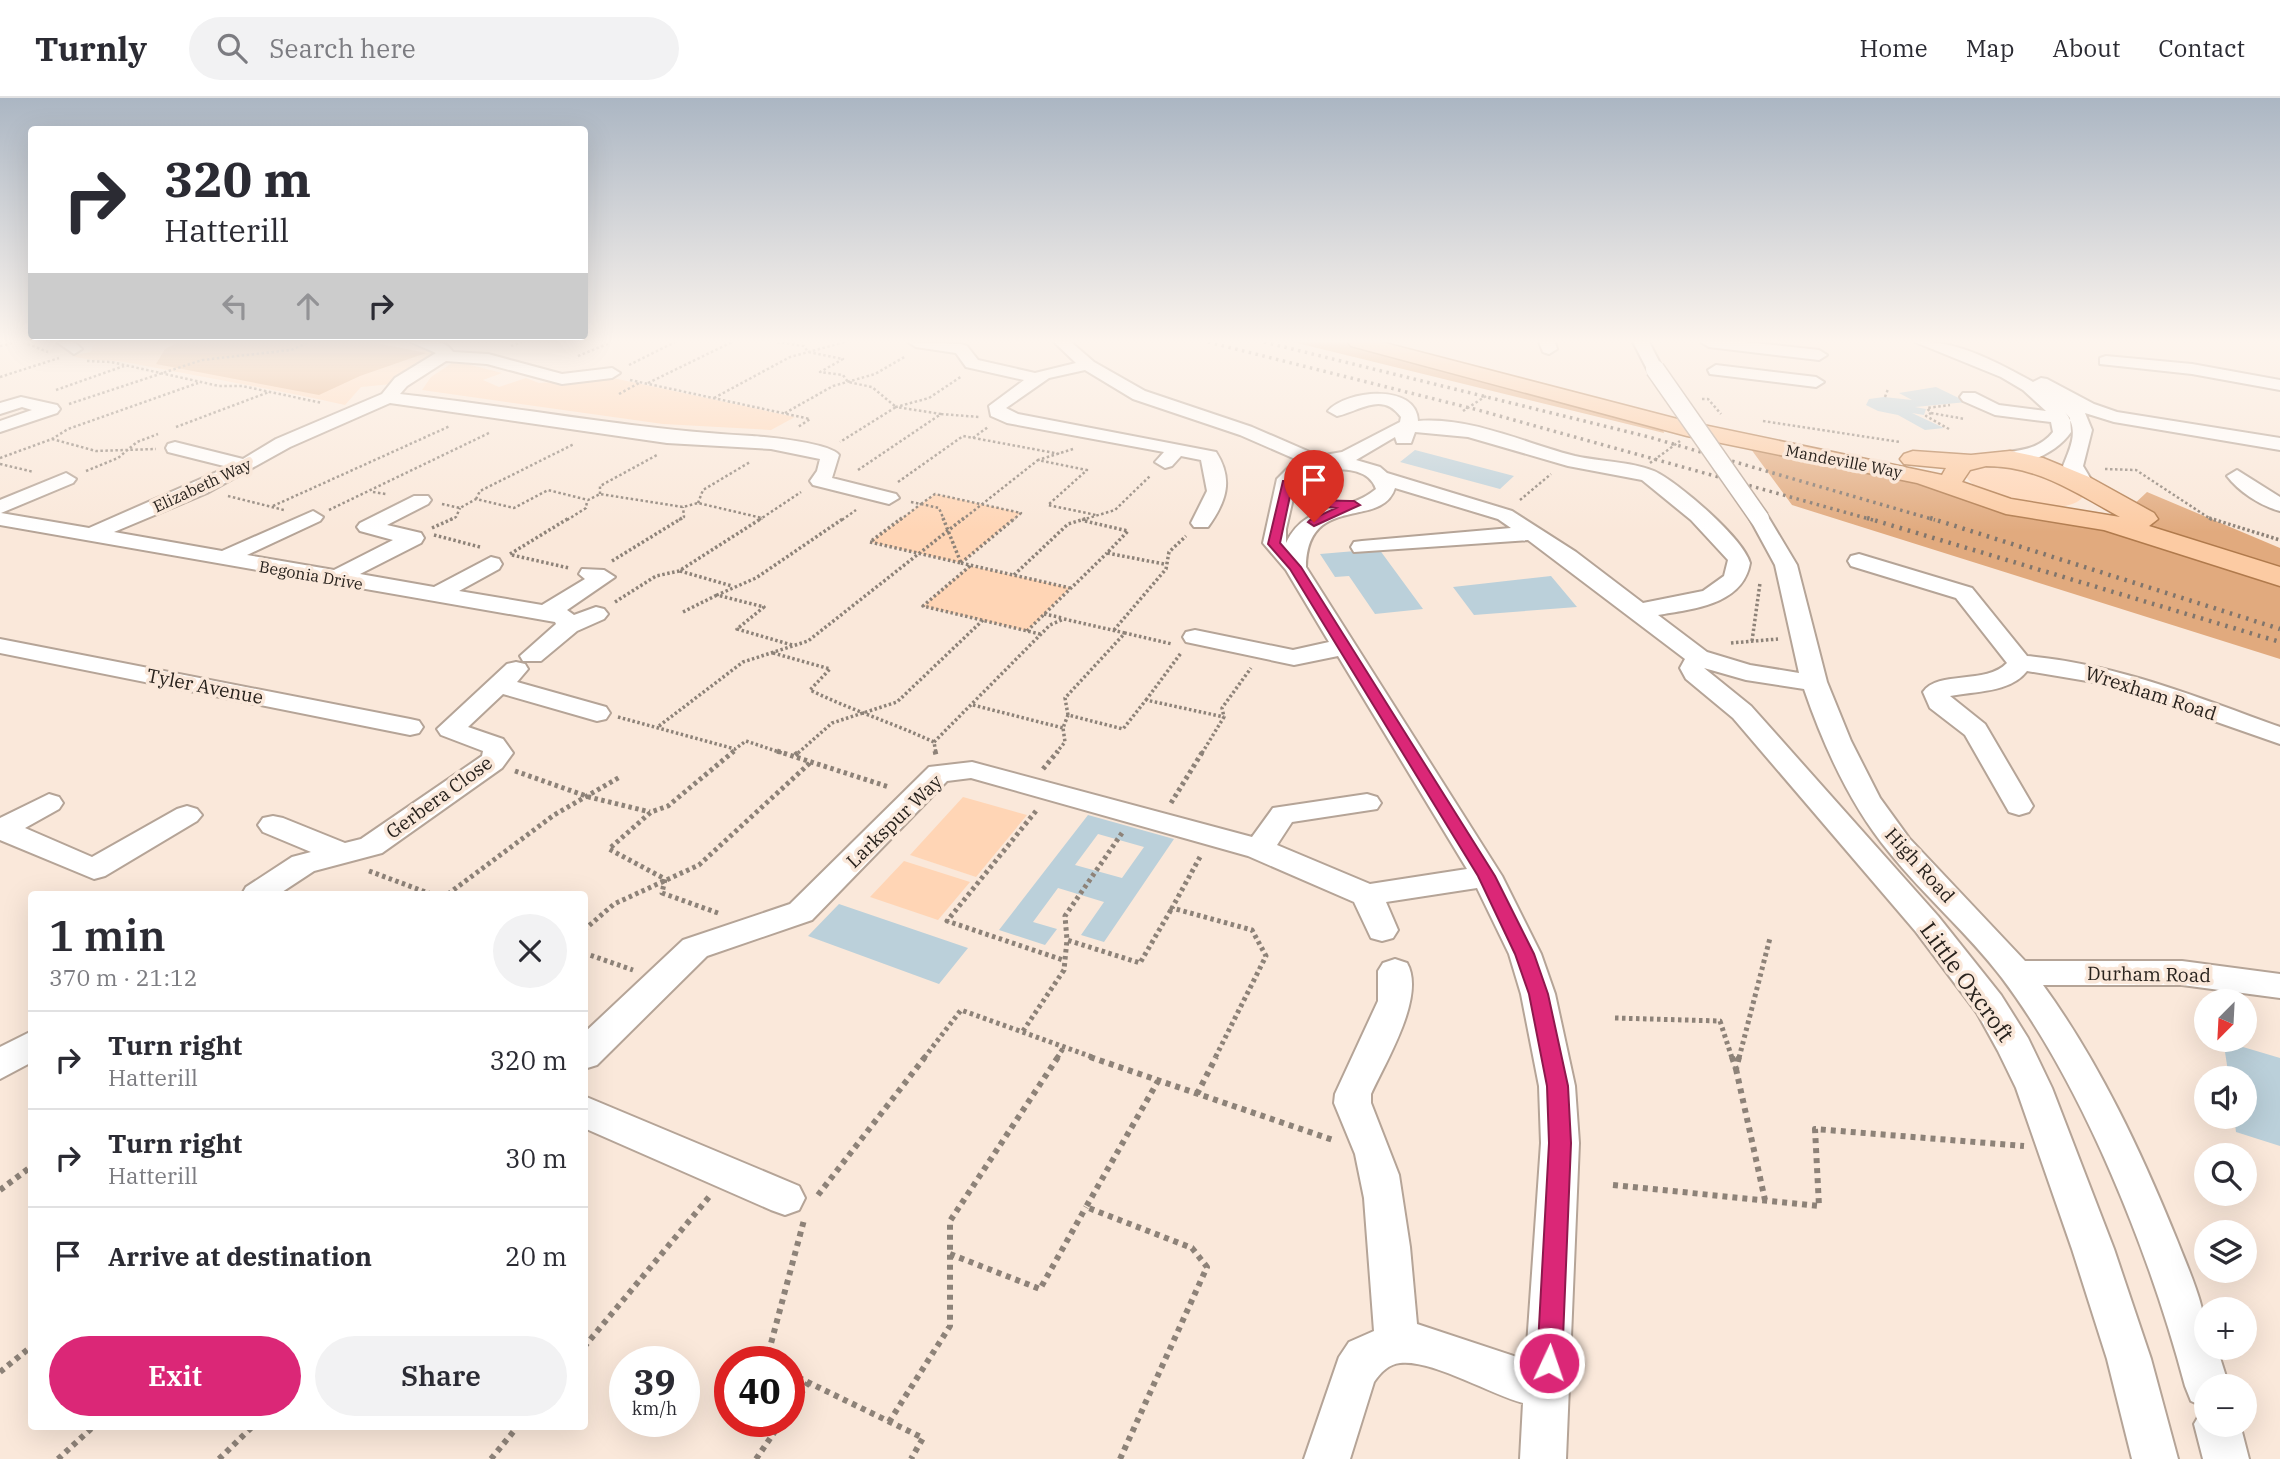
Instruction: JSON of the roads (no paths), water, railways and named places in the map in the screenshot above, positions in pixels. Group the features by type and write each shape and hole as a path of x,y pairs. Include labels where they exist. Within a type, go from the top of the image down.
{"main road":[{"name":"Mandeville Way","path":"1599,406 1687,429 1923,477 2023,510 2118,524 2270,573"},
{"name":"Mandeville Way","path":"1646,406 1850,450 1922,460 2029,464 2089,479 2158,526 2270,573"},
{"path":"1977,496 1960,486 1954,476 1957,468 1978,461"},
{"name":"Mandeville Way","path":"2054,513 2080,512 2095,505 2098,500 2089,479"}],"street":[{"path":"0,427 51,409 36,406"},
{"name":"Elizabeth Way","path":"90,535 200,489 246,466 283,443 370,406"},
{"path":"447,406 764,450 821,453 830,455 827,483 884,497"},
{"path":"999,406 997,412 1013,419 1093,433 1171,455 1209,456 1220,482 1214,502 1201,523"},
{"path":"1170,406 1254,434 1291,453 1323,463 1352,465 1379,476 1498,512 1533,533"},
{"path":"1337,411 1346,406"},
{"path":"1386,406 1397,412 1401,419 1402,433"},
{"name":"High Road","path":"1681,406 1774,537 1791,574 1800,634 1814,683 1841,750 1878,818 2016,973 2051,1027 2119,1154 2165,1263 2203,1374"},
{"path":"1988,406 2005,412 2061,418"},
{"path":"1978,461 2023,455 2049,445 2062,432 2061,418 2050,406"},
{"path":"2067,406 2077,413 2085,435"},
{"path":"2084,406 2097,412 2156,425 2280,444"},
{"path":"1218,422 1247,436 1271,453 1293,493 1307,500 1330,505 1404,503 1447,508 1533,533"},
{"path":"2089,479 2073,466 2090,428 2102,424 2156,425"},
{"path":"1295,567 1294,548 1301,533 1323,517 1383,494 1386,484 1371,465 1402,433"},
{"path":"1543,1459 1560,1143 1557,1086 1538,994 1525,954 1487,876 1295,567 1274,544 1287,481 1298,468 1323,463 1402,433 1475,440 1625,477 1649,476 1672,492 1739,557 1731,584 1718,593 1638,611"},
{"path":"175,448 246,466"},
{"path":"2237,476 2256,492 2280,505"},
{"path":"0,507 66,480"},
{"path":"334,579 413,538 368,527 421,500"},
{"path":"221,559 313,517"},
{"name":"Begonia Drive","path":"0,519 434,596 548,612 563,616 569,626"},
{"path":"1362,547 1533,533"},
{"name":"Little Oxcroft","path":"1533,533 1638,611 1702,671 1742,712 1962,966 2015,1048 2056,1149 2129,1359 2155,1459"},
{"path":"434,596 494,556"},
{"path":"1859,561 1964,593 2020,663 2015,673 1998,681 1936,692 1939,704 1976,730 2019,806"},
{"path":"548,612 604,577 590,574"},
{"path":"596,614 569,626 516,670 597,713"},
{"path":"1195,637 1294,658 1319,650 1346,648"},
{"name":"Tyler Avenue","path":"0,646 410,727"},
{"name":"Wrexham Road","path":"2020,663 2082,670 2280,736"},
{"name":"Gerbera Close","path":"263,891 325,858 371,846 492,762 499,753 493,746 450,729 516,670"},
{"path":"1702,671 1814,683"},
{"name":"Larkspur Way","path":"588,1051 695,948 800,912 939,773 972,770 1213,835 1259,849 1367,895"},
{"path":"0,830 49,803"},
{"path":"1259,849 1283,814 1367,803"},
{"path":"0,830 94,869 187,815"},
{"path":"273,825 325,858"},
{"path":"1382,930 1367,895 1487,876"},
{"path":"1395,971 1395,1002 1353,1094 1352,1106 1374,1154 1392,1273 1396,1342"},
{"name":"Durham Road","path":"2016,973 2193,973 2240,977 2280,986"},
{"path":"1,1064 28,1047"},
{"path":"588,1113 796,1203"},
{"path":"1327,1459 1355,1372 1365,1357 1396,1342 1424,1345 1511,1378 1548,1387"},
{"path":"2220,1437 2226,1459"}],"railway":[{"path":"1460,406 1873,520"},
{"path":"1521,406 1649,437 1935,520"},
{"path":"1867,518 2280,642"},
{"path":"1930,518 2280,629"}]}
